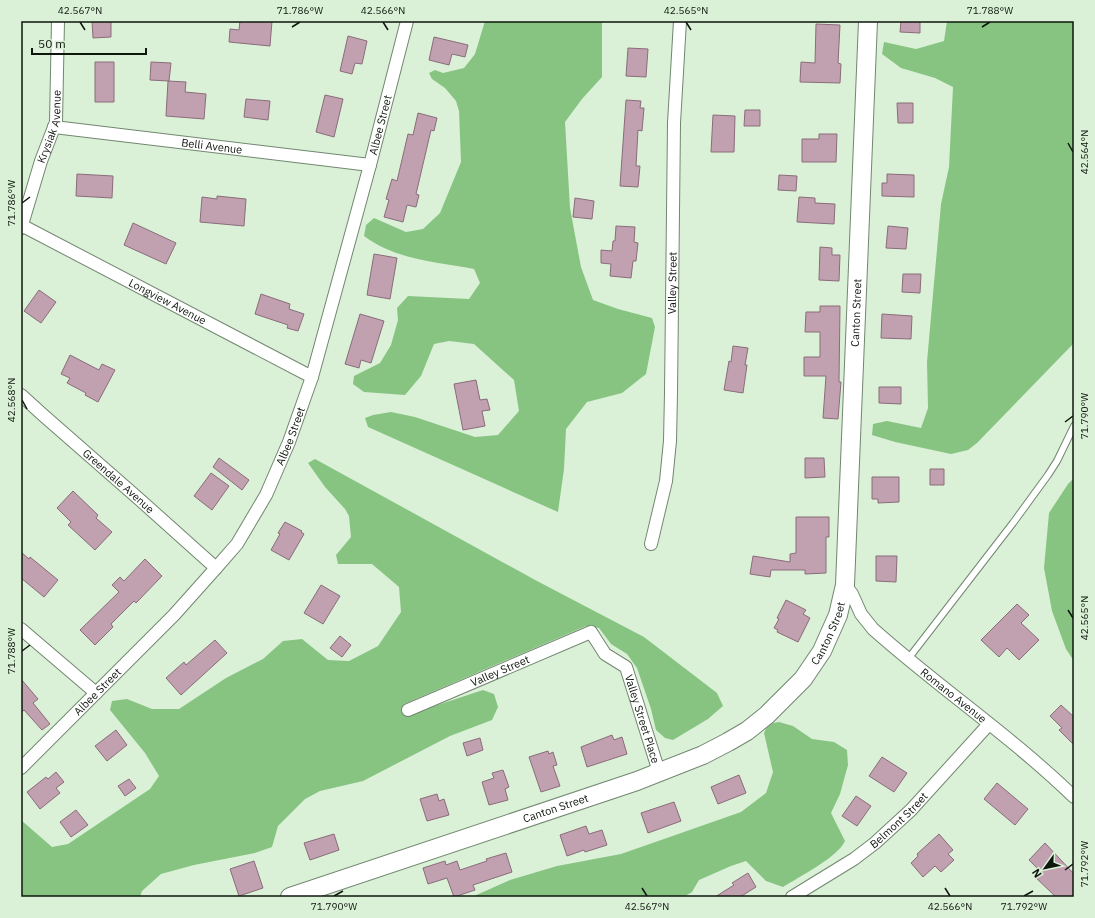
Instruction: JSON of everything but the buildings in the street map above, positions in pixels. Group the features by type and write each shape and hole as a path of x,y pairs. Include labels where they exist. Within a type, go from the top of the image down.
{"street":[{"name":"Krysiak Avenue","path":"22,227 41,161 56,122 58,21"},
{"name":"Albee Street","path":"21,768 174,615 237,544 266,495 289,442 312,377 370,165 407,21"},
{"name":"Valley Street","path":"651,544 666,481 670,441 672,393 674,123 680,21"},
{"name":"Canton Street","path":"290,897 616,788 703,755 741,735 766,715 803,679 822,651 838,616 845,585 868,21"},
{"name":"Belli Avenue","path":"54,127 370,165"},
{"name":"Longview Avenue","path":"22,227 312,377"},
{"name":"Greendale Avenue","path":"21,395 216,568"},
{"name":"Romano Avenue","path":"845,585 852,594 861,614 873,629 1061,784 1074,797"},
{"path":"21,629 96,693"},
{"name":"Valley Street","path":"408,710 591,632"},
{"name":"Valley Street Place","path":"591,632 605,654 626,667 659,772"},
{"name":"Belmont Street","path":"792,897 875,843 911,810 989,724"}],"lane":[{"path":"908,659 1013,523 1048,474 1057,461 1074,426"}],"green space":[{"path":"485,21 602,21 602,77 582,99 565,122 570,208 581,267 593,300 618,309 652,318 655,327 646,374 622,393 587,402 566,429 564,469 558,512 368,427 365,418 391,412 415,417 475,437 498,435 519,411 514,380 474,344 449,341 434,344 421,376 405,395 364,392 353,384 354,376 380,363 391,345 398,320 397,308 408,296 469,299 480,283 474,269 431,262 403,255 376,244 364,236 366,225 374,218 406,232 423,229 440,213 461,162 459,111 456,101 445,88 432,79 429,73 435,70 443,73 464,68 475,54"},
{"path":"947,21 1074,21 1074,343 977,443 968,450 951,454 895,442 872,435 873,424 887,421 921,428 928,408 927,362 941,204 949,167 953,87 935,78 901,68 882,54 884,42 916,49 944,41"},
{"path":"315,459 537,581 644,637 717,693 723,706 708,719 673,740 665,738 656,730 651,709 637,668 627,654 611,644 599,628 586,626 404,704 401,710 407,715 483,690 494,694 498,707 492,720 450,736 363,781 320,791 305,799 278,826 272,847 255,853 194,865 161,874 142,891 140,897 21,897 21,820 52,847 68,844 150,789 159,776 145,753 110,710 112,701 127,699 152,709 179,709 226,678 263,659 283,641 302,639 328,660 349,661 378,646 401,612 399,587 372,564 338,564 336,555 351,537 349,516 345,509 325,487 308,463"},
{"path":"1074,478 1074,661 1066,649 1052,611 1044,568 1049,513 1068,484"},
{"path":"779,722 793,726 812,739 834,742 847,750 848,765 840,794 831,813 845,841 835,854 827,860 783,887 766,881 746,861 699,880 692,892 684,897 472,897 510,880 557,866 621,854 741,812 766,793 773,772 764,733 768,724"}]}
